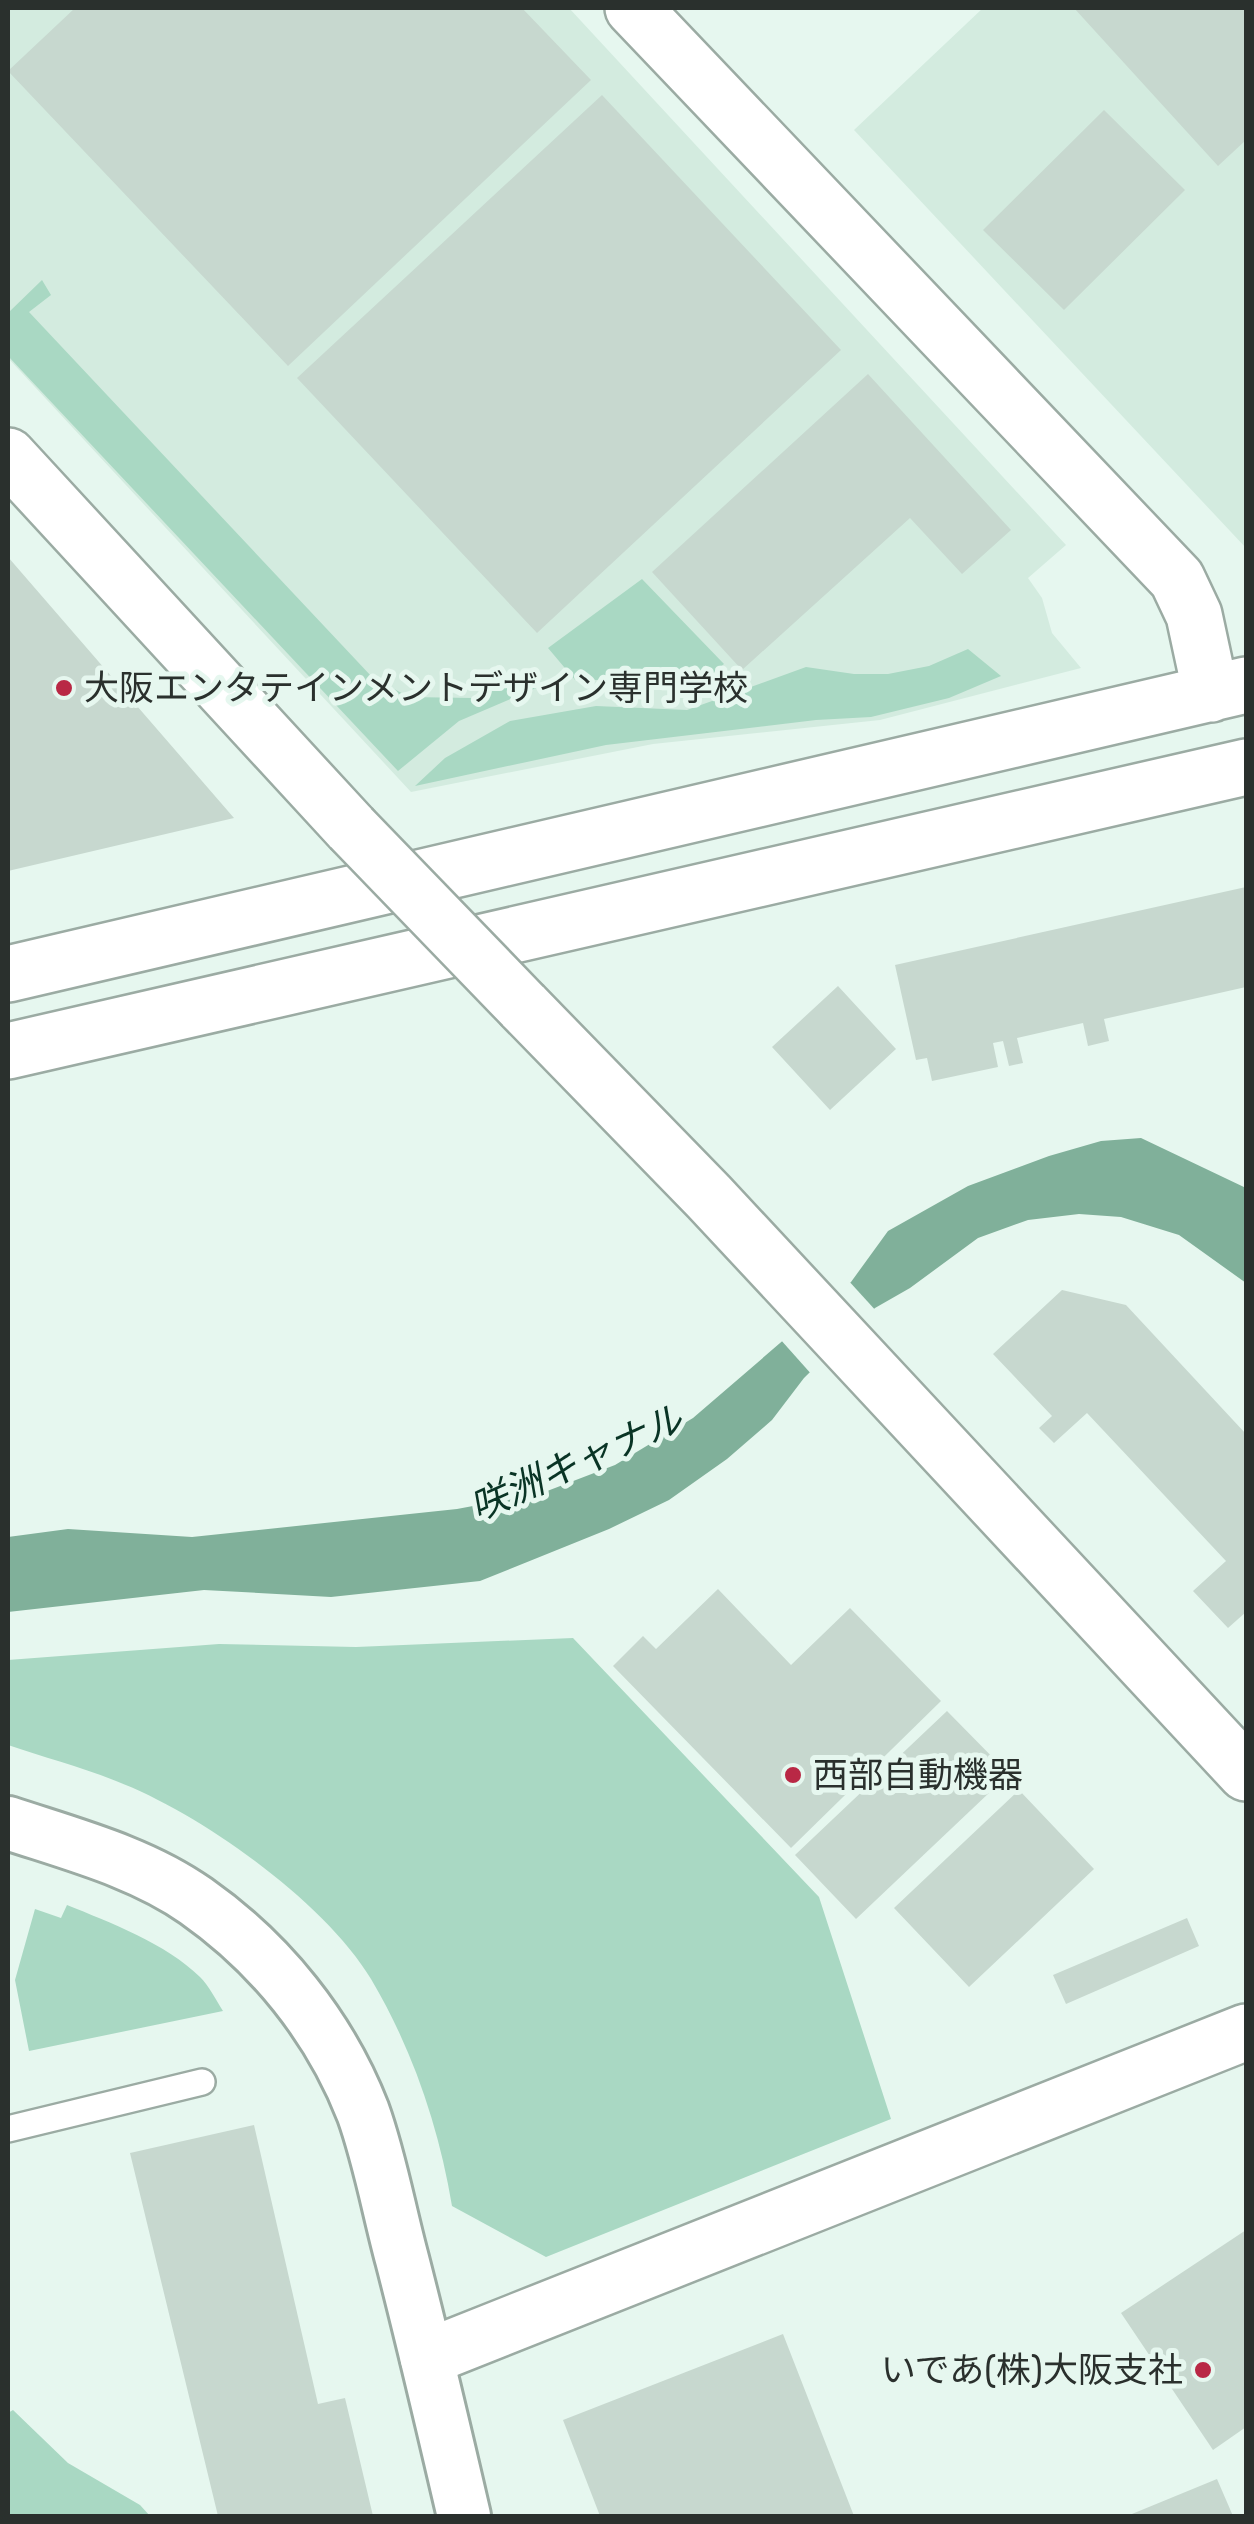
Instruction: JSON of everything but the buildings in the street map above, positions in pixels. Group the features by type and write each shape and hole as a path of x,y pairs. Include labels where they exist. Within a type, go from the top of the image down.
{"street":[{"path":"8,974 1229,689 1177,579 633,8"},
{"path":"8,456 351,828 709,1197 1246,1773"},
{"path":"8,1051 1246,766"},
{"path":"9,1828 133,1866 194,1900 248,1942 296,1994 334,2051 363,2114 428,2357 464,2516"},
{"path":"428,2357 1246,2032"}],"lane":[{"path":"8,2128 202,2082"}],"shaded area":[{"path":"8,8 569,8 1066,545 1028,578 1042,598 1052,633 1081,668 880,720 653,744 411,792 8,358"},
{"path":"983,8 1246,8 1246,548 854,130"},
{"path":"42,280 51,295 29,312 372,677 409,697 473,698 528,674 541,686 459,721 398,771 8,356 8,313"},
{"path":"642,579 724,664 708,677 689,680 575,680 548,648"},
{"path":"968,649 1001,676 949,698 871,717 606,745 415,786 445,758 510,721 596,706 687,710 806,667 888,674 929,666"},
{"path":"1141,1138 1246,1188 1246,1283 1179,1235 1121,1217 1079,1214 1028,1220 978,1238 910,1288 875,1308 804,1378 772,1420 727,1459 669,1500 609,1529 480,1581 331,1597 204,1590 8,1612 8,1537 68,1529 192,1537 457,1509 542,1493 615,1465 693,1418 851,1282 888,1231 968,1186 1049,1156 1101,1141"},
{"path":"573,1638 819,1897 891,2119 546,2257 452,2206 440,2147 411,2060 386,2005 350,1949 292,1891 185,1814 116,1781 8,1745 8,1660 219,1644 356,1647"},
{"path":"67,1905 171,1954 203,1981 223,2011 29,2051 15,1980 35,1909 61,1918"},
{"path":"13,2410 68,2463 140,2505 150,2516 8,2516 8,2413"}],"pier":[{"path":"847,1279 878,1313 813,1376 780,1339"}],"place":[{"name":"大阪エンタテインメントデザイン専門学校","path":"64,688"},
{"name":"西部自動機器","path":"793,1775"},
{"name":"いであ(株)大阪支社","path":"1203,2370"}],"water label":[{"name":"咲洲キャナル","path":"576,1463"}]}
